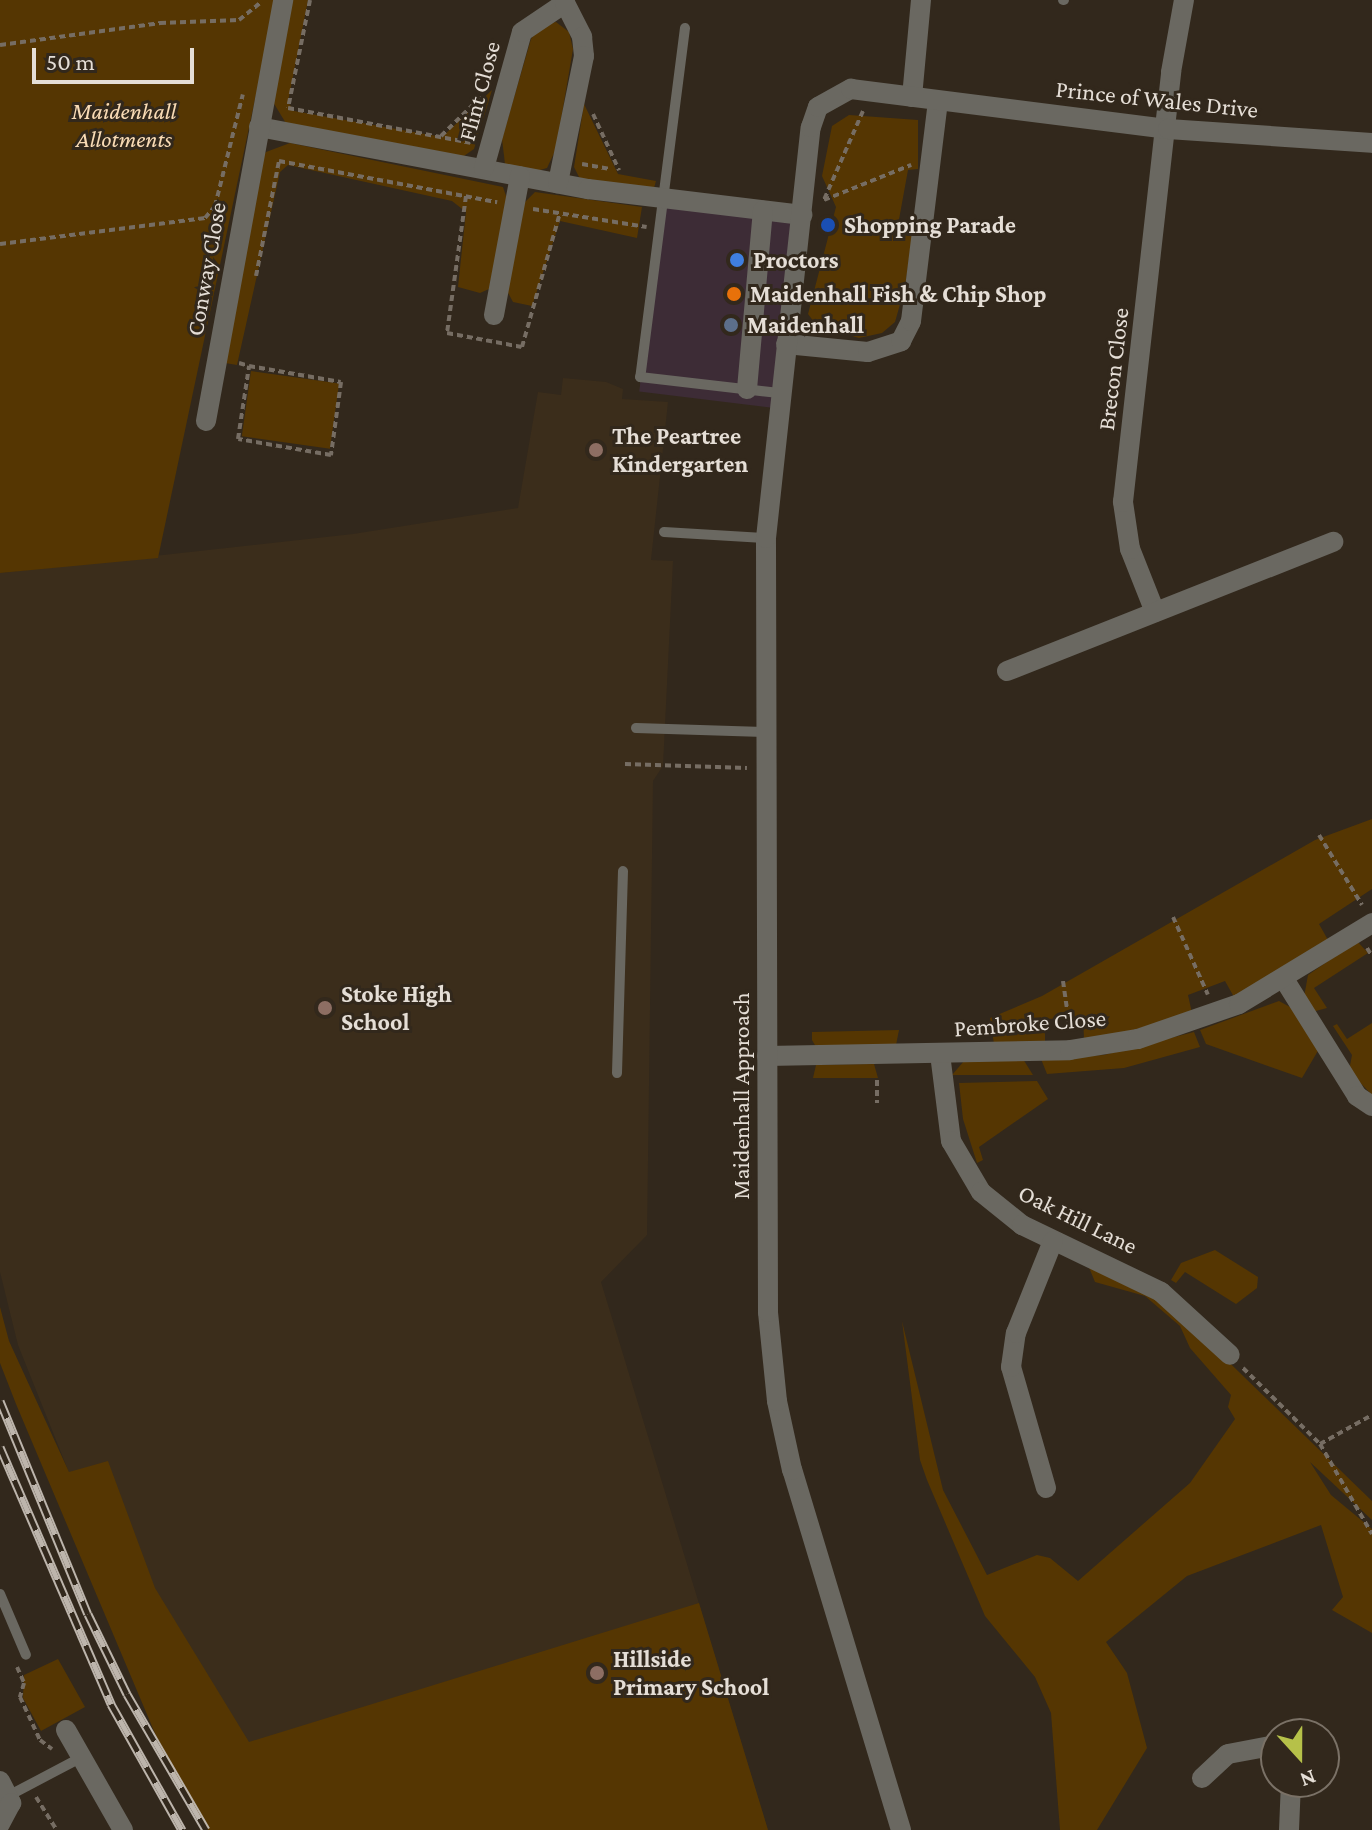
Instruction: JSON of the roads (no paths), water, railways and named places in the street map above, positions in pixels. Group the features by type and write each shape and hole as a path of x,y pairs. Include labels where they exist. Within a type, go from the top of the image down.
{"street":[{"name":"Conway Close","path":"206,421 283,0"},
{"path":"912,97 921,0"},
{"name":"Brecon Close","path":"1155,612 1130,549 1123,502 1168,129 1171,72 1184,0"},
{"name":"Flint Close","path":"487,158 522,32 566,2 582,37 578,85 558,183"},
{"name":"Prince of Wales Drive","path":"802,215 818,107 833,94 869,90 938,102 1168,129 1372,143"},
{"path":"786,344 868,352 901,341 911,321 938,102"},
{"path":"259,127 487,158 520,176 558,183 802,215"},
{"path":"494,315 520,176"},
{"path":"747,389 763,211"},
{"name":"Maidenhall Approach","path":"802,215 779,393 766,538 768,1312 777,1401 805,1513 901,1830"},
{"path":"1007,671 1333,542"},
{"name":"Pembroke Close","path":"767,1056 1070,1050 1138,1039 1216,1013 1284,979 1370,917"},
{"path":"1284,979 1357,1096 1372,1106"},
{"name":"Oak Hill Lane","path":"940,1054 947,1126 961,1166 1000,1210 1053,1241 1139,1278 1230,1355"},
{"path":"1046,1488 1015,1395 1011,1358 1016,1333 1053,1241"},
{"path":"66,1730 76,1760 123,1830"},
{"path":"1202,1778 1228,1754 1260,1748"},
{"path":"0,1824 9,1810 5,1788"},
{"path":"1289,1830 1290,1798"}],"lane":[{"path":"685,28 640,377 779,393"},
{"path":"664,532 766,538"},
{"path":"636,728 766,732"},
{"path":"617,1073 623,871"},
{"path":"0,1594 26,1655"},
{"path":"5,1788 76,1760"}],"railway":[{"path":"0,1401 88,1614 127,1694 206,1830"},
{"path":"0,1447 111,1704 182,1830"}],"place":[{"name":"Shopping Parade","path":"828,225"},
{"name":"Proctors","path":"737,260"},
{"name":"Maidenhall Fish & Chip Shop","path":"734,294"},
{"name":"Maidenhall","path":"731,325"},
{"name":"The Peartree Kindergarten","path":"596,450"},
{"name":"Stoke High School","path":"325,1008"},
{"name":"Hillside Primary School","path":"597,1673"}],"park label":[{"name":"Maidenhall Allotments","path":"124,125"}]}
